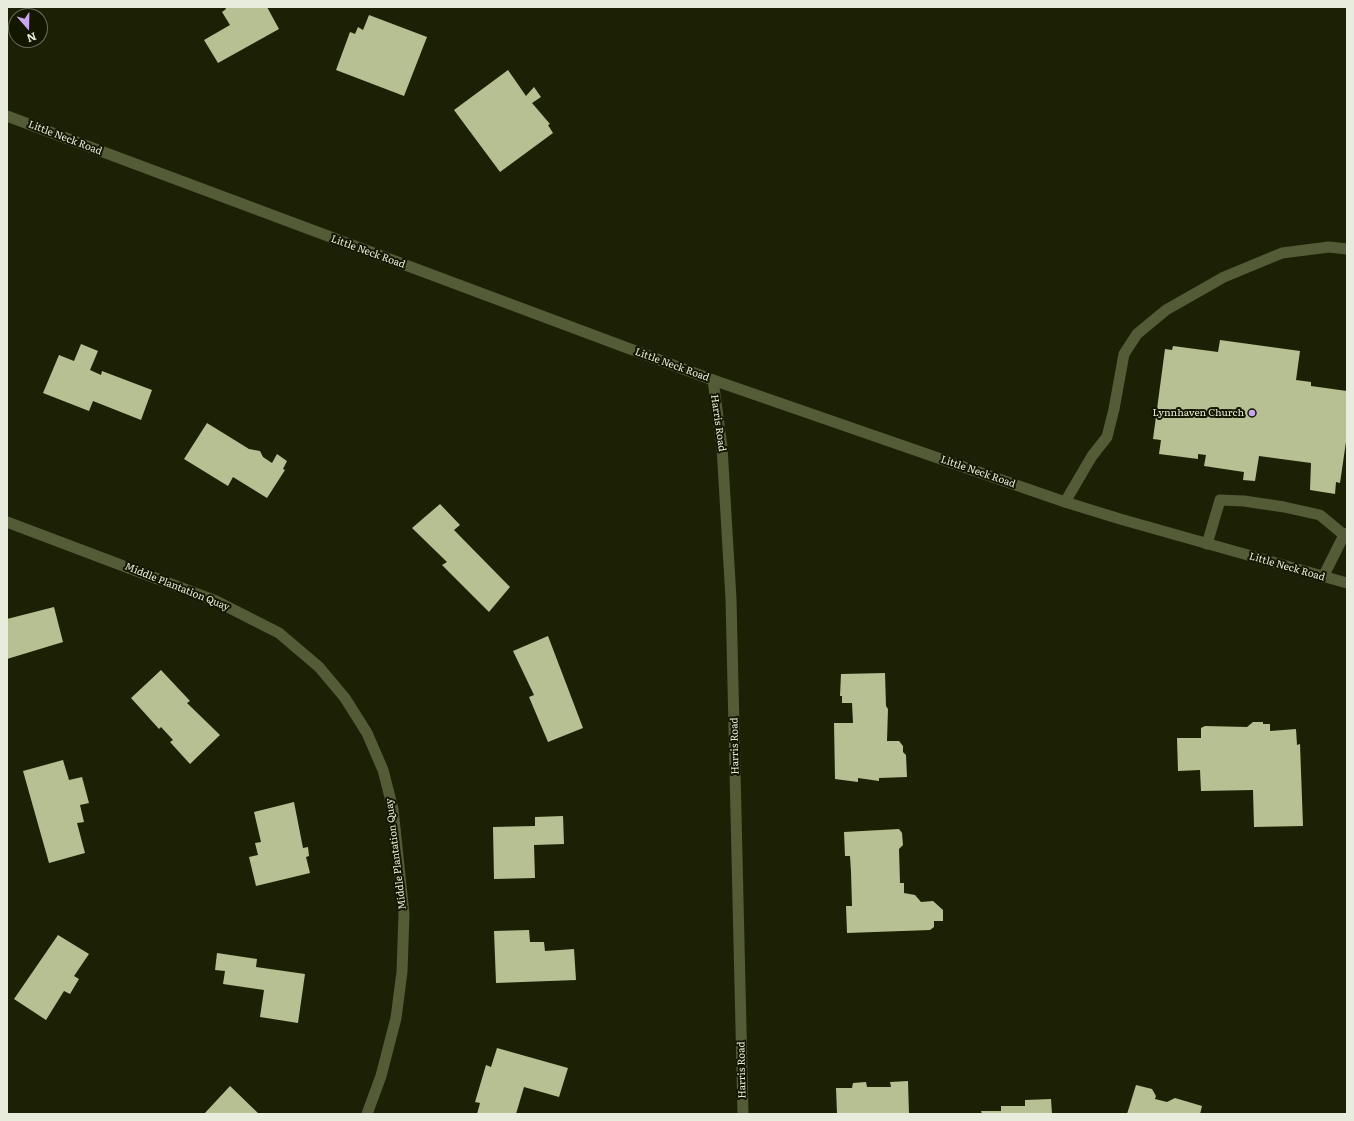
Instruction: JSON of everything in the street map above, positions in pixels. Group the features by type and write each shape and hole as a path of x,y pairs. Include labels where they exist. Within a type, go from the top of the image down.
{"street":[{"name":"Little Neck Road","path":"7,116 712,380 1065,502 1347,583"},
{"path":"1065,502 1092,456 1107,437 1114,409 1124,354 1137,334 1166,310 1218,280 1282,253 1329,247 1347,249"},
{"name":"Harris Road","path":"712,380 722,447 731,599 743,1114"},
{"path":"1207,544 1220,500 1244,501 1284,506 1320,515 1346,534 1323,577"},
{"name":"Middle Plantation Quay","path":"7,522 216,601 279,633 319,667 345,698 367,733 383,770 393,810 404,914 402,972 396,1018 381,1076 367,1114"}],"building":[{"path":"225,7 267,7 279,29 218,63 204,40 230,25 222,12 226,9"},
{"path":"369,15 427,37 404,96 336,70 350,32 355,34 358,27 363,30"},
{"path":"508,70 526,96 534,87 541,97 532,103 550,124 548,125 553,133 500,172 454,110"},
{"name":"Lynnhaven Church","path":"1220,340 1300,351 1296,380 1311,382 1311,386 1347,391 1347,435 1340,483 1336,482 1335,494 1310,490 1311,463 1259,456 1255,481 1243,480 1244,472 1204,466 1206,455 1198,454 1198,459 1159,454 1161,440 1153,439 1165,349 1172,350 1173,346 1218,352"},
{"path":"81,344 98,351 90,370 101,375 102,371 152,390 141,420 93,401 89,411 43,393 59,355 74,361"},
{"path":"207,423 249,449 260,451 263,457 272,463 277,454 287,461 283,469 285,470 267,498 233,477 228,486 184,459"},
{"path":"440,504 460,525 454,530 510,587 489,612 442,565 447,562 412,528"},
{"path":"54,607 63,642 7,659 7,619"},
{"path":"548,636 583,728 548,742 529,697 534,695 513,651"},
{"path":"161,670 190,701 187,703 220,735 190,764 170,742 173,740 161,727 159,729 131,698"},
{"path":"885,673 886,706 888,709 887,741 899,741 903,746 903,752 906,755 907,777 879,778 879,781 858,778 858,782 835,779 834,723 853,723 852,703 842,703 842,696 840,696 841,674"},
{"path":"1253,722 1270,724 1270,731 1296,729 1297,745 1300,744 1303,826 1254,827 1253,790 1201,791 1200,770 1178,771 1177,738 1201,738 1201,728 1205,726 1247,727"},
{"path":"63,760 69,780 82,777 89,803 80,805 84,822 77,823 85,853 49,863 23,771"},
{"path":"294,802 303,848 308,847 309,856 306,857 310,873 256,886 249,857 258,855 255,843 261,842 254,812"},
{"path":"563,816 564,844 534,845 535,878 494,879 493,827 535,826 535,817"},
{"path":"899,829 902,833 903,845 899,849 900,883 904,883 904,893 915,895 921,902 933,901 943,910 943,921 934,921 934,927 930,930 847,933 846,906 852,906 851,872 850,856 845,856 844,832"},
{"path":"529,930 530,942 544,942 545,951 574,949 576,980 496,983 494,931"},
{"path":"58,935 89,954 74,976 79,979 70,994 64,991 46,1020 14,999"},
{"path":"217,953 257,959 256,967 305,974 298,1023 260,1017 264,990 223,984 225,971 215,970"},
{"path":"497,1048 568,1068 559,1097 524,1087 516,1114 477,1114 480,1103 475,1102 486,1065 491,1067"},
{"path":"908,1081 909,1114 837,1114 836,1088 852,1088 853,1083 866,1082 867,1087 891,1087 890,1082"},
{"path":"1136,1085 1152,1089 1156,1096 1155,1099 1167,1102 1175,1098 1202,1106 1200,1114 1127,1114"},
{"path":"230,1086 259,1114 204,1114"},
{"path":"1051,1099 1052,1114 982,1114 981,1111 1001,1111 1001,1106 1025,1106 1025,1100"}],"place":[{"name":"Lynnhaven Church","path":"1252,413"}]}
